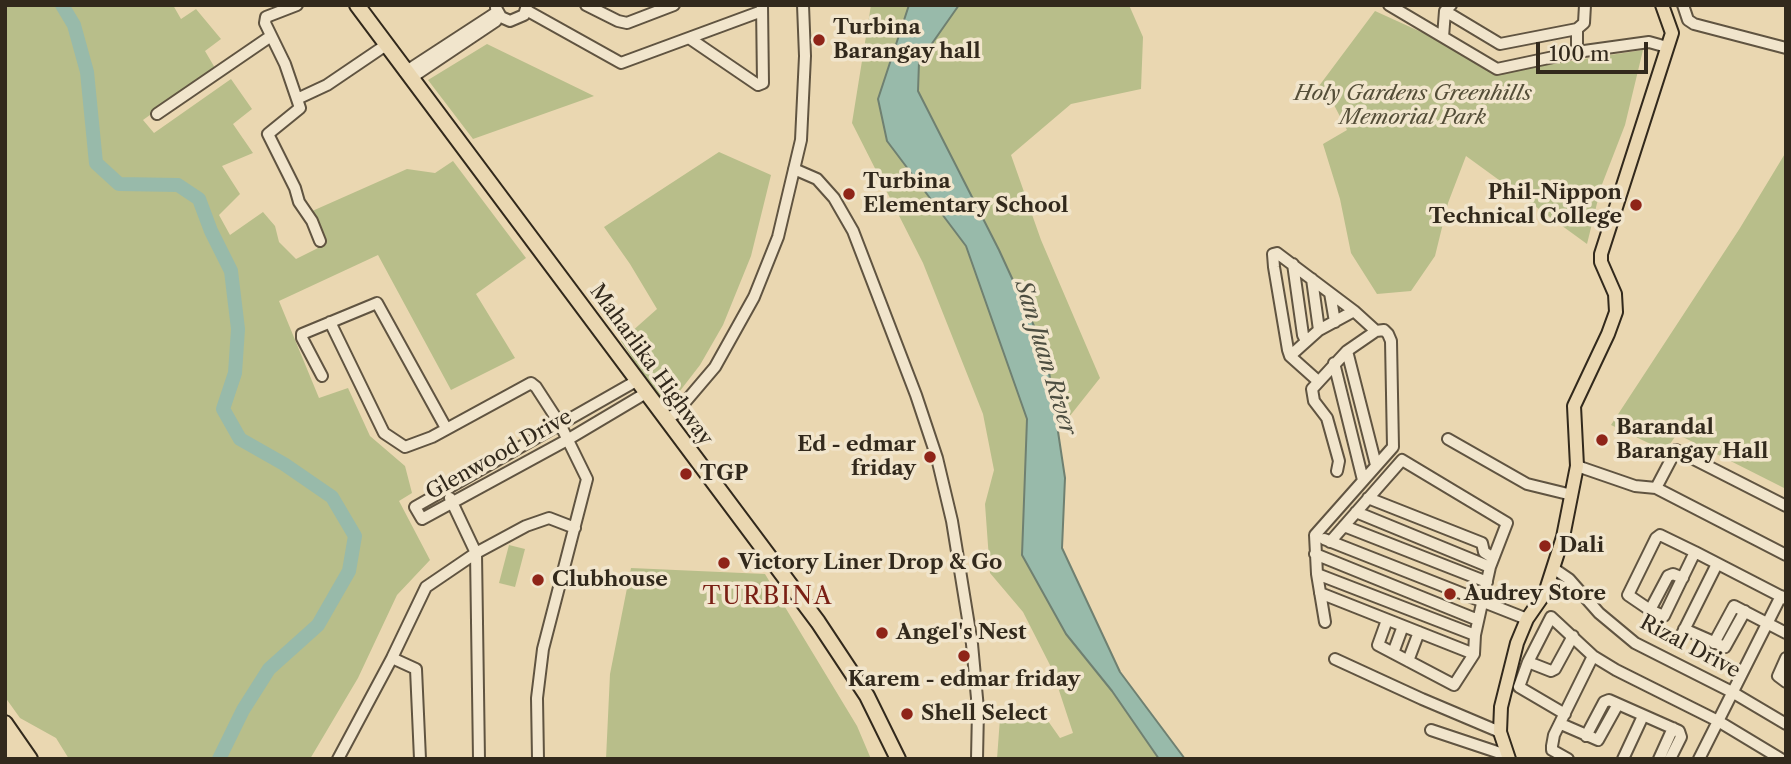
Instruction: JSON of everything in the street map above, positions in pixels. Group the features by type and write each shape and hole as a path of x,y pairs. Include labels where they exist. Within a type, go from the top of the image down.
{"highway":[{"name":"Maharlika Highway","path":"357,5 839,651 867,696 898,759"},
{"path":"5,723 30,759"},
{"path":"5,743 16,759"}],"main road":[{"path":"1508,757 1500,732 1511,662 1527,619 1545,593 1549,582 1577,466 1574,406 1616,312 1615,294 1601,262 1602,246 1672,30 1662,5"}],"street":[{"path":"297,5 266,17 265,23 285,64 300,108 268,134 320,241"},
{"path":"586,5 627,23 674,5"},
{"path":"666,419 675,414 715,367 754,297 778,237 801,140 805,56 803,5"},
{"path":"1389,5 1497,69 1577,52 1650,42 1667,47"},
{"path":"1443,37 1448,8 1500,44 1577,29 1584,23 1585,5"},
{"path":"1683,5 1688,20 1694,24 1786,48"},
{"path":"408,75 498,11 515,20 526,8 621,63 762,8 763,83 758,85 689,38"},
{"path":"1577,29 1577,52"},
{"path":"157,114 271,36"},
{"path":"297,99 327,85 386,45"},
{"path":"794,169 817,179 834,198 853,231 916,395 937,458 952,521 972,644 978,709 977,759"},
{"path":"1318,381 1290,356 1273,254 1277,253 1293,264 1376,331"},
{"path":"1293,264 1306,341"},
{"path":"1312,279 1320,330"},
{"path":"1330,293 1335,321"},
{"path":"322,376 302,334 377,303 446,428"},
{"path":"1290,356 1320,330 1354,311"},
{"path":"330,322 384,433 405,447 432,437 531,383 560,424 587,480 543,649 537,698 538,759"},
{"path":"1325,622 1317,574 1315,535 1393,446 1391,341 1384,330 1376,331 1347,351 1312,389 1314,401 1327,418 1339,461 1337,471"},
{"path":"1347,351 1377,465"},
{"path":"1334,363 1363,481"},
{"name":"Glenwood Drive","path":"638,380 415,507 422,519 567,440 646,393"},
{"path":"1448,439 1527,484 1572,495"},
{"path":"1656,488 1676,450 1786,506"},
{"path":"1330,542 1402,460 1507,523 1487,582 1475,635 1474,654 1454,685 1378,645 1387,620"},
{"path":"1577,466 1634,486 1656,488 1786,555"},
{"path":"447,489 477,554 479,759"},
{"path":"1368,498 1482,544 1492,563"},
{"path":"1356,512 1492,563"},
{"path":"338,759 426,587 526,526 549,518 575,528"},
{"path":"1344,526 1487,582"},
{"path":"1315,535 1527,619"},
{"path":"1695,552 1683,578 1673,574 1668,576 1650,610 1628,595 1658,536 1695,552 1783,598 1767,623 1699,759"},
{"path":"1315,554 1478,620"},
{"path":"1678,642 1717,564"},
{"name":"Rizal Drive","path":"1553,568 1569,579 1599,613 1635,643 1732,692 1786,724"},
{"path":"1317,574 1475,635"},
{"name":"Rizal Drive","path":"1549,582 1584,594"},
{"path":"1320,593 1474,654"},
{"path":"1684,629 1714,643 1734,606 1786,633"},
{"path":"1670,759 1682,734 1673,728 1618,704 1600,739 1595,740 1563,719 1550,706 1519,687 1528,662 1551,617 1593,656 1718,721 1781,759"},
{"path":"1393,653 1403,626"},
{"path":"1408,661 1419,632"},
{"path":"1528,662 1551,671 1555,669 1573,636"},
{"path":"1554,735 1593,656"},
{"path":"392,658 416,668 420,759"},
{"path":"1786,658 1778,676 1786,682"},
{"path":"1335,659 1500,732"},
{"path":"1550,706 1554,735 1552,750 1568,759"},
{"path":"1623,759 1643,716"},
{"path":"1659,759 1673,728"},
{"path":"1431,730 1508,757"}],"green space":[{"path":"5,5 173,5 181,19 196,9 221,39 205,51 215,68 143,120 154,133 231,79 252,109 233,124 253,153 222,166 240,194 219,215 230,235 263,212 275,226 279,242 296,259 326,244 310,212 407,169 435,173 453,161 526,258 476,294 515,358 451,390 378,255 279,301 319,398 348,388 370,436 405,466 412,493 399,501 430,560 397,595 358,678 310,759 69,759 56,738 20,718 5,697"},
{"path":"871,5 1129,5 1143,37 1141,89 1071,104 1011,155 1041,240 1100,378 1027,470 1066,634 1112,691 1159,759 997,759 1000,718 1041,711 1060,738 1073,733 1052,669 1023,612 990,573 985,504 994,470 983,414 923,263 852,123"},
{"name":"Holy Gardens Greenhills Memorial Park","path":"1375,11 1441,41 1499,72 1643,50 1625,125 1601,187 1587,244 1466,156 1448,203 1435,256 1411,291 1377,294 1351,253 1340,199 1323,144 1347,130 1334,105 1316,90"},
{"path":"487,44 594,96 473,139 428,80"},
{"path":"719,152 771,175 751,256 723,325 700,365 666,409 621,341 657,309 604,227"},
{"path":"1786,152 1786,489 1677,434 1665,451 1611,425 1740,228"},
{"path":"509,545 525,549 515,587 499,583"},
{"path":"631,568 765,574 857,726 871,759 606,759 610,674"}],"water":[{"name":"San Juan River","path":"909,5 959,5 919,62 918,91 999,250 1046,352 1065,478 1062,548 1120,672 1185,759 1159,759 1112,691 1066,634 1022,555 1027,419 966,246 887,141 878,99"}],"waterway":[{"path":"62,5 74,25 87,72 96,163 119,184 178,185 199,199 231,271 238,329 235,373 223,409 240,439 284,464 332,497 355,536 349,571 318,625 269,669 243,710 219,759"}],"place":[{"name":"Turbina Barangay hall","path":"819,40"},
{"name":"Turbina Elementary School","path":"849,194"},
{"name":"Phil-Nippon Technical College","path":"1636,205"},
{"name":"Barandal Barangay Hall","path":"1602,440"},
{"name":"Ed - edmar friday","path":"930,457"},
{"name":"TGP","path":"686,474"},
{"name":"Dali","path":"1545,546"},
{"name":"Victory Liner Drop & Go","path":"724,563"},
{"name":"Clubhouse","path":"538,580"},
{"name":"Audrey Store","path":"1450,594"},
{"name":"Angel's Nest","path":"882,633"},
{"name":"Karem - edmar friday","path":"964,656"},
{"name":"Shell Select","path":"907,714"}],"district":[{"name":"TURBINA","path":"768,597"}]}
